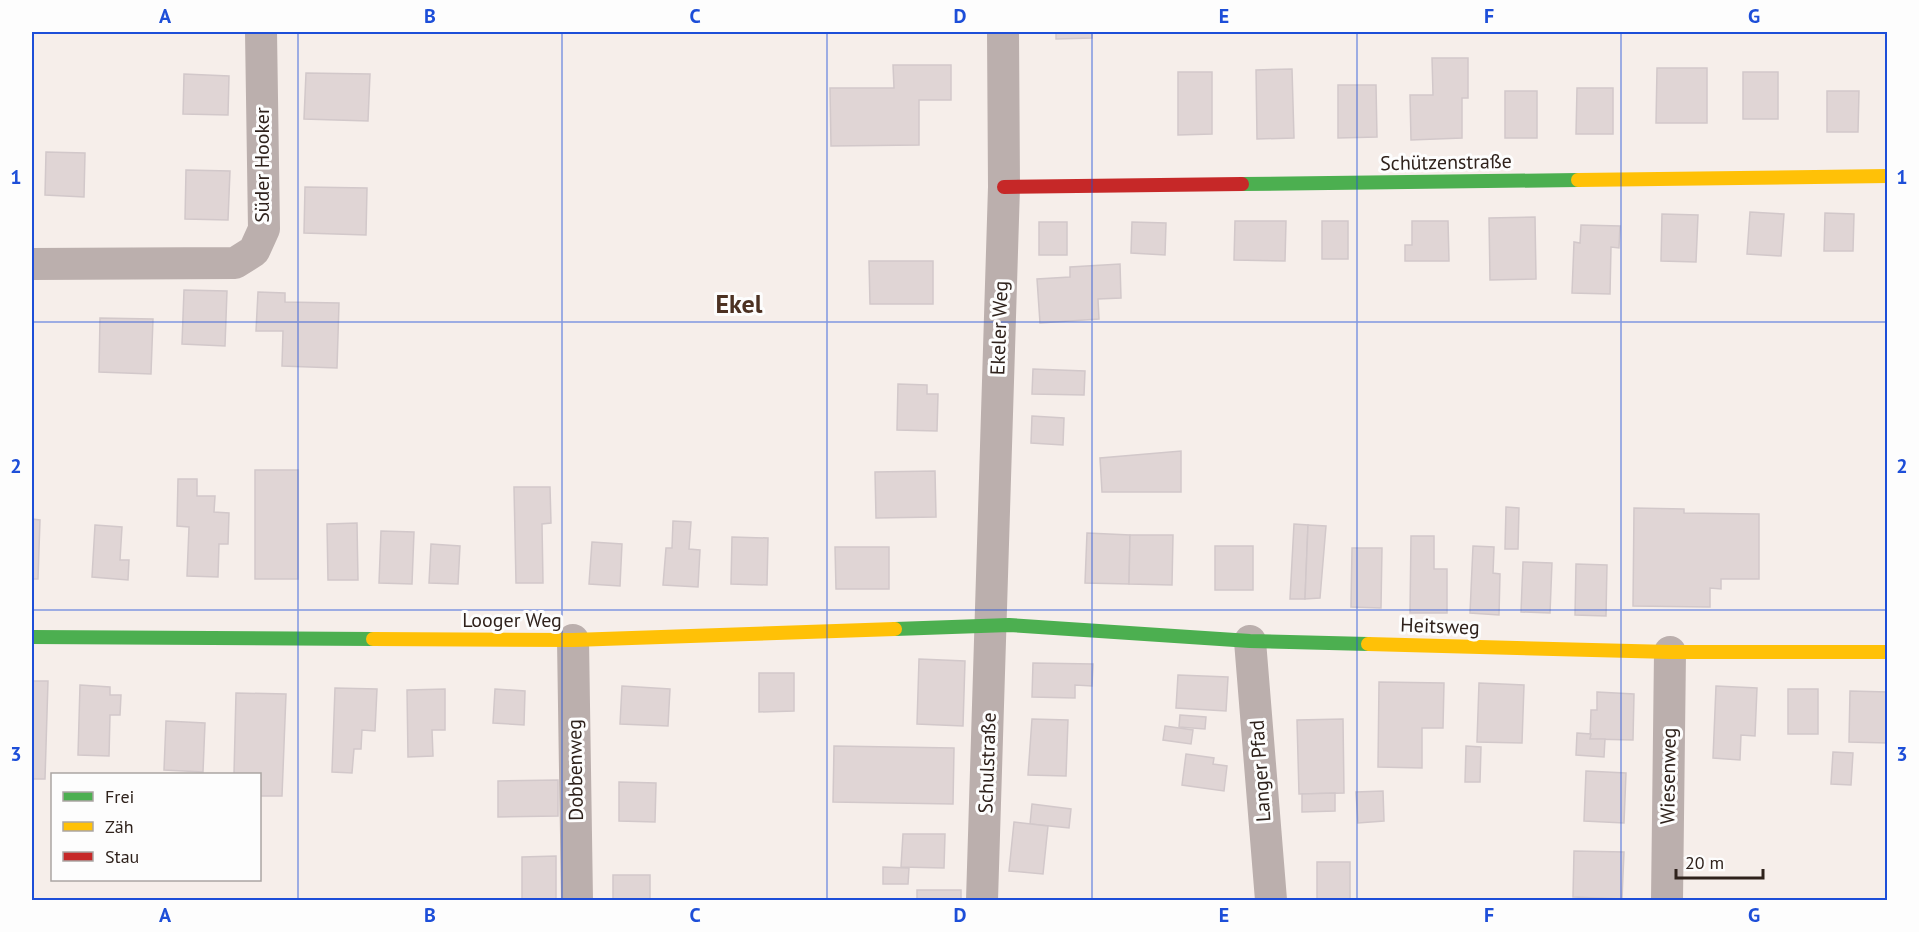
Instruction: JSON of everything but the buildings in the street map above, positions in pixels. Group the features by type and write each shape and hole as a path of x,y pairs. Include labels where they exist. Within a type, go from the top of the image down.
{"street":[{"name":"Süder Hooker","path":"32,264 235,263 254,251 264,229 261,32"},
{"name":"Ekeler Weg","path":"992,625 1004,187 1003,32"},
{"name":"Schützenstraße","path":"1004,187 1887,176"},
{"name":"Looger Weg","path":"32,637 573,640 992,625"},
{"name":"Heitsweg","path":"992,625 1250,640 1670,652 1887,652"},
{"name":"Schulstraße","path":"982,900 992,625"},
{"name":"Dobbenweg","path":"573,640 577,900"},
{"name":"Langer Pfad","path":"1250,640 1270,900"},
{"name":"Wiesenweg","path":"1667,900 1670,652"}],"traffic: fast":[{"path":"1242,184 1578,180"},
{"path":"895,629 1009,625 1250,641 1368,644"},
{"path":"32,637 373,639"}],"traffic: slow":[{"path":"1578,180 1888,176"},
{"path":"373,639 573,640 895,629"},
{"path":"1368,644 1670,652 1888,652"}],"traffic: jam":[{"path":"1004,187 1242,184"}],"district":[{"name":"Ekel","path":"739,303"}]}
